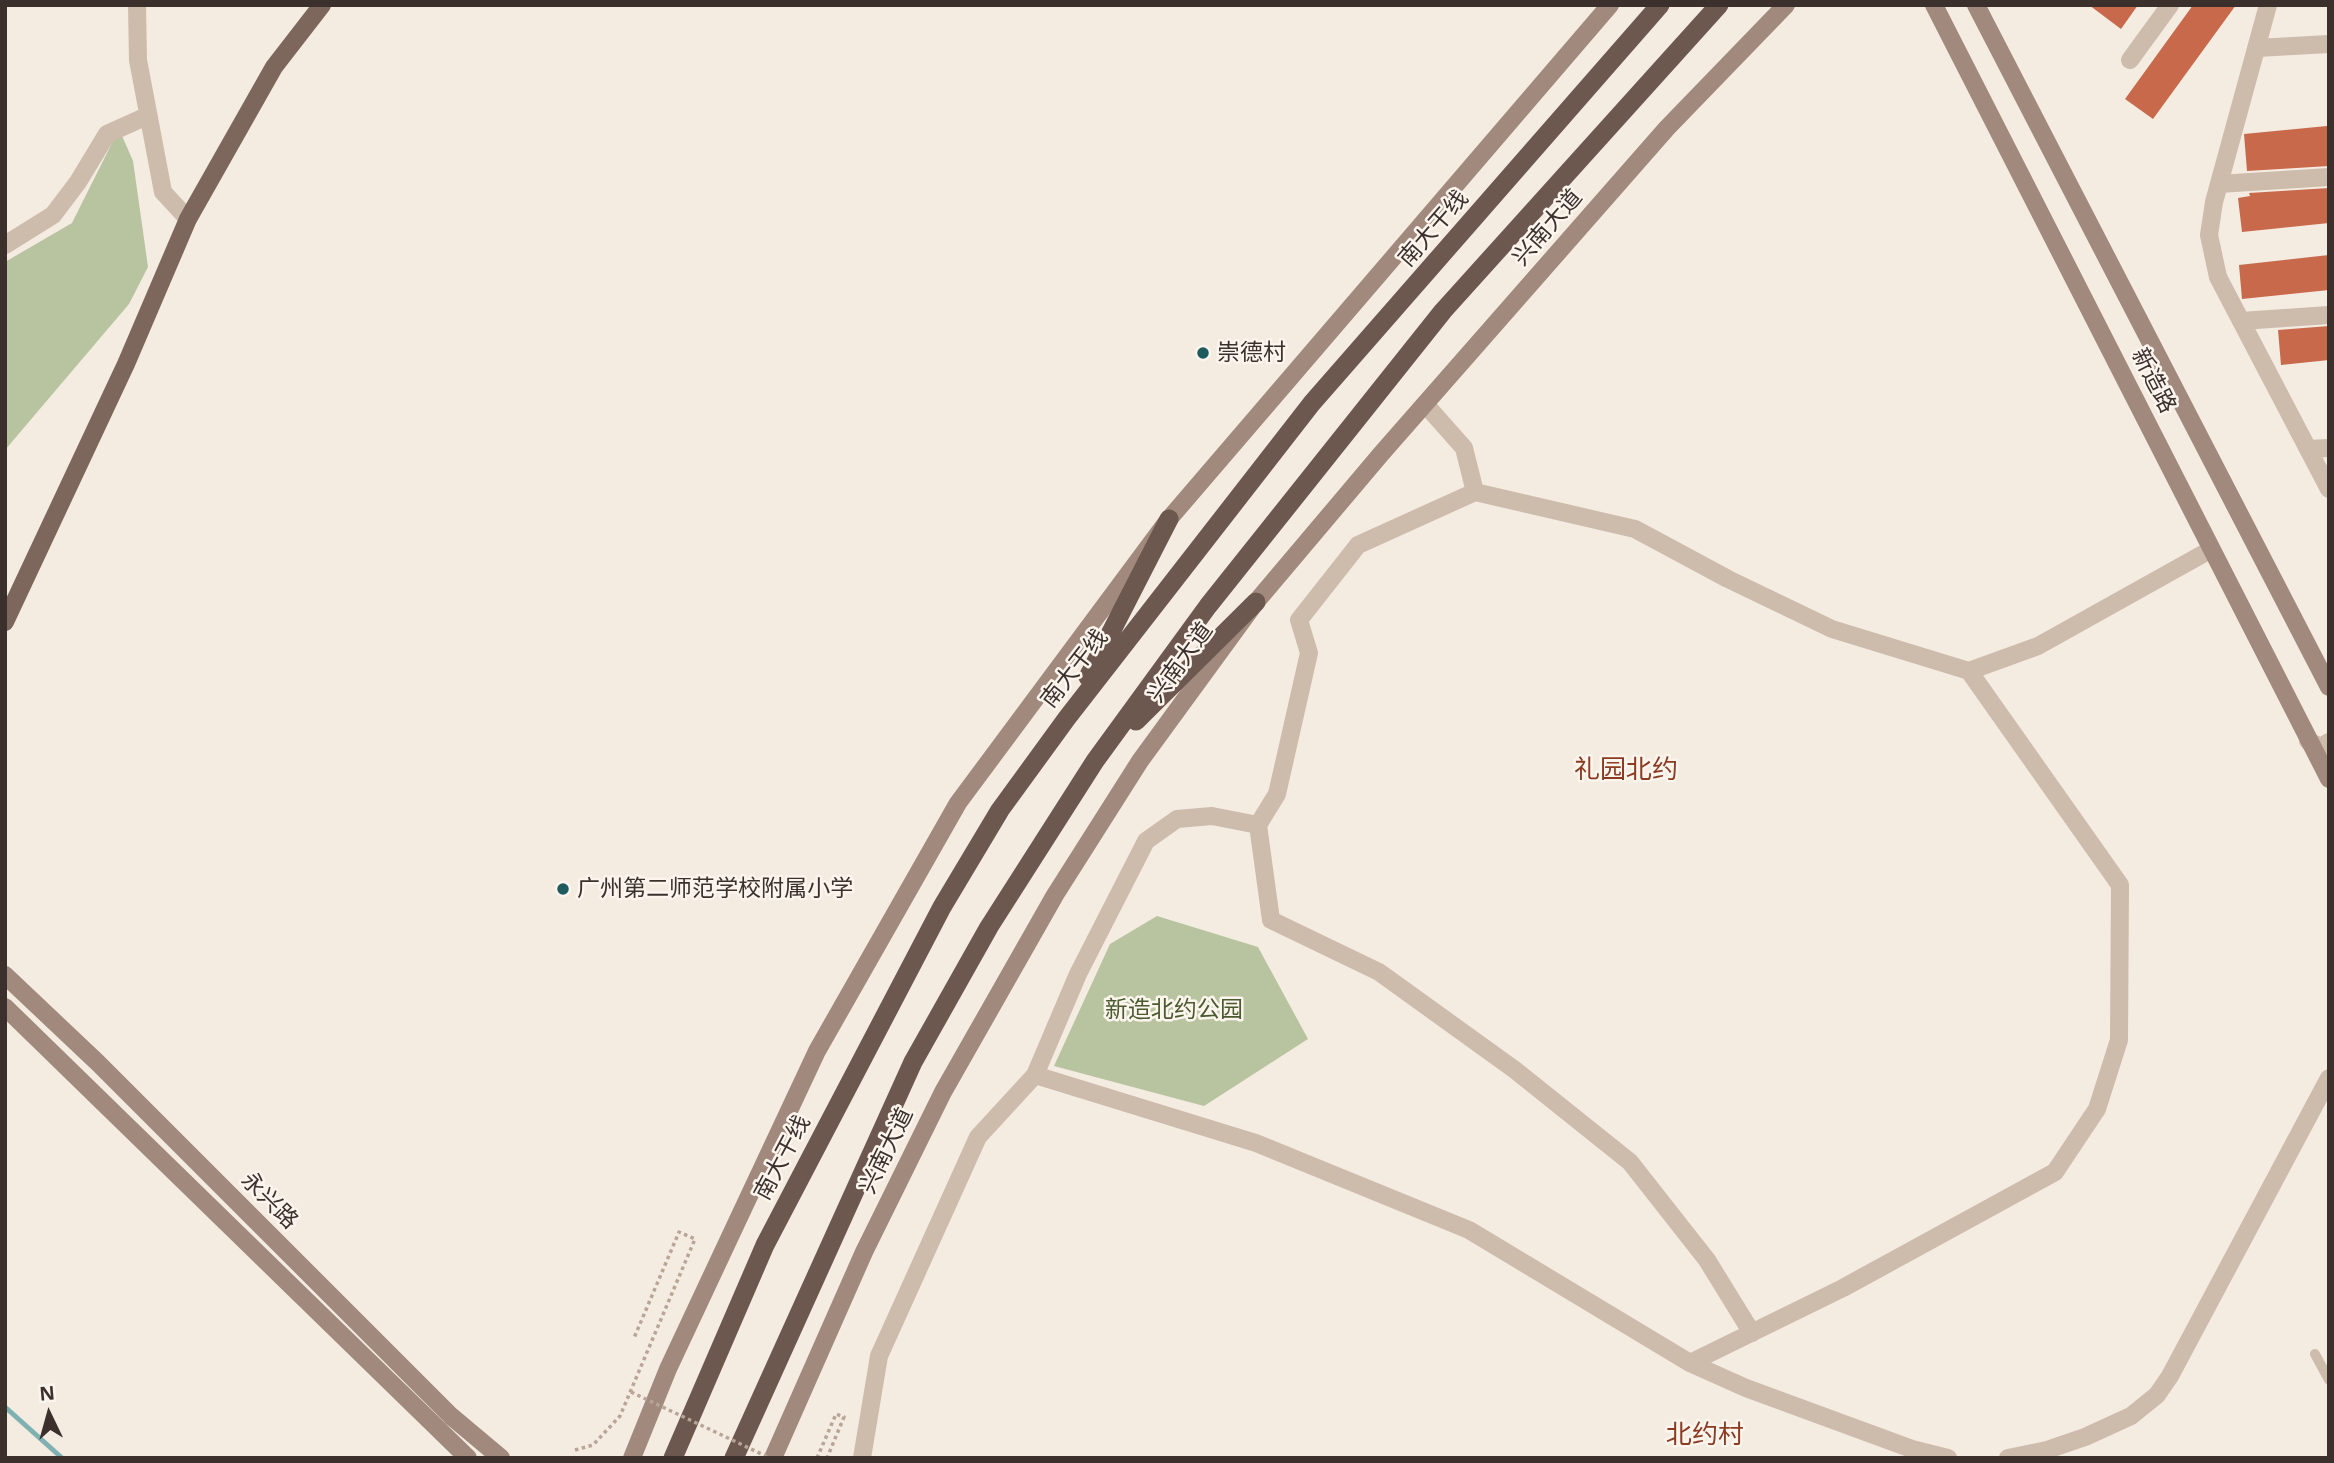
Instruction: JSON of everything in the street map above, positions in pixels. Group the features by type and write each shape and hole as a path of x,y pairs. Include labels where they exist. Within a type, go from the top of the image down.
{"highway":[{"name":"南大干线","path":"673,1458 765,1245 942,907 1000,810 1067,718 1312,403 1660,5"},
{"path":"734,1458 913,1062 989,927 1096,761 1208,606 1443,312 1719,5"},
{"path":"1067,718 1169,520"},
{"path":"1096,761 1256,602"}],"main road":[{"path":"5,622 126,364 188,219 274,67 322,5"},
{"path":"632,1457 668,1369 817,1051 958,803 1169,520 1610,5"},
{"name":"新造路","path":"1934,5 2329,779"},
{"name":"新造路","path":"1976,5 2329,687"},
{"name":"兴南大道","path":"772,1458 864,1252 957,1069 1055,895 1140,761 1256,602 1425,404 1667,128 1784,7"},
{"name":"永兴路","path":"5,975 451,1416 501,1458"},
{"name":"永兴路","path":"5,1007 468,1458"}],"street":[{"path":"137,5 138,60 163,192 188,219"},
{"path":"2130,60 2170,5"},
{"path":"2267,5 2219,184 2209,235 2218,277 2329,489"},
{"path":"2257,48 2329,44"},
{"path":"5,245 53,215 78,182 107,134 147,116"},
{"path":"2219,184 2329,177"},
{"path":"2241,321 2329,315"},
{"path":"1425,404 1464,448 1475,492"},
{"path":"2308,449 2329,448"},
{"path":"1752,1332 1707,1260 1630,1162 1515,1070 1379,972 1271,920 1258,825 1277,794 1309,653 1299,620 1358,545 1475,492 1635,529 1728,579 1832,629 1969,671 2038,646 2210,550"},
{"path":"1689,1363 1843,1288 2055,1172 2097,1109 2119,1040 2120,885 1969,671"},
{"path":"2308,741 2321,747 2329,742"},
{"path":"862,1458 879,1356 972,1149 978,1137 1035,1075 1078,974 1146,841 1177,819 1212,816 1258,825"},
{"path":"1035,1075 1256,1143 1468,1230 1689,1363 1913,1449 1948,1458"},
{"path":"2008,1458 2047,1450 2085,1437 2131,1416 2157,1395 2171,1376 2329,1079"}],"lane":[{"path":"2315,1354 2329,1380"}],"path":[{"path":"575,1450 593,1444 620,1416 695,1239 680,1232 634,1338"},
{"path":"631,1392 772,1458"},
{"path":"817,1458 836,1413 844,1417 827,1458"}],"green space":[{"path":"119,129 133,161 148,267 129,304 5,450 5,262 72,223"},
{"name":"新造北约公园","path":"1157,916 1258,947 1308,1039 1204,1106 1054,1066 1110,944"}],"building":[{"path":"2089,5 2138,5 2121,29"},
{"path":"2193,5 2236,5 2153,119 2125,99"},
{"path":"2327,126 2329,166 2247,171 2244,134"},
{"path":"2329,188 2329,223 2242,232 2238,198 2250,196 2249,193"},
{"path":"2329,255 2329,290 2242,299 2239,265"},
{"path":"2329,326 2329,360 2281,365 2278,330"}],"waterway":[{"path":"5,1407 62,1458"}],"place":[{"name":"崇德村","path":"1203,353"},
{"name":"广州第二师范学校附属小学","path":"563,889"}],"district":[{"name":"礼园北约","path":"1626,771"},
{"name":"北约村","path":"1705,1436"}]}
